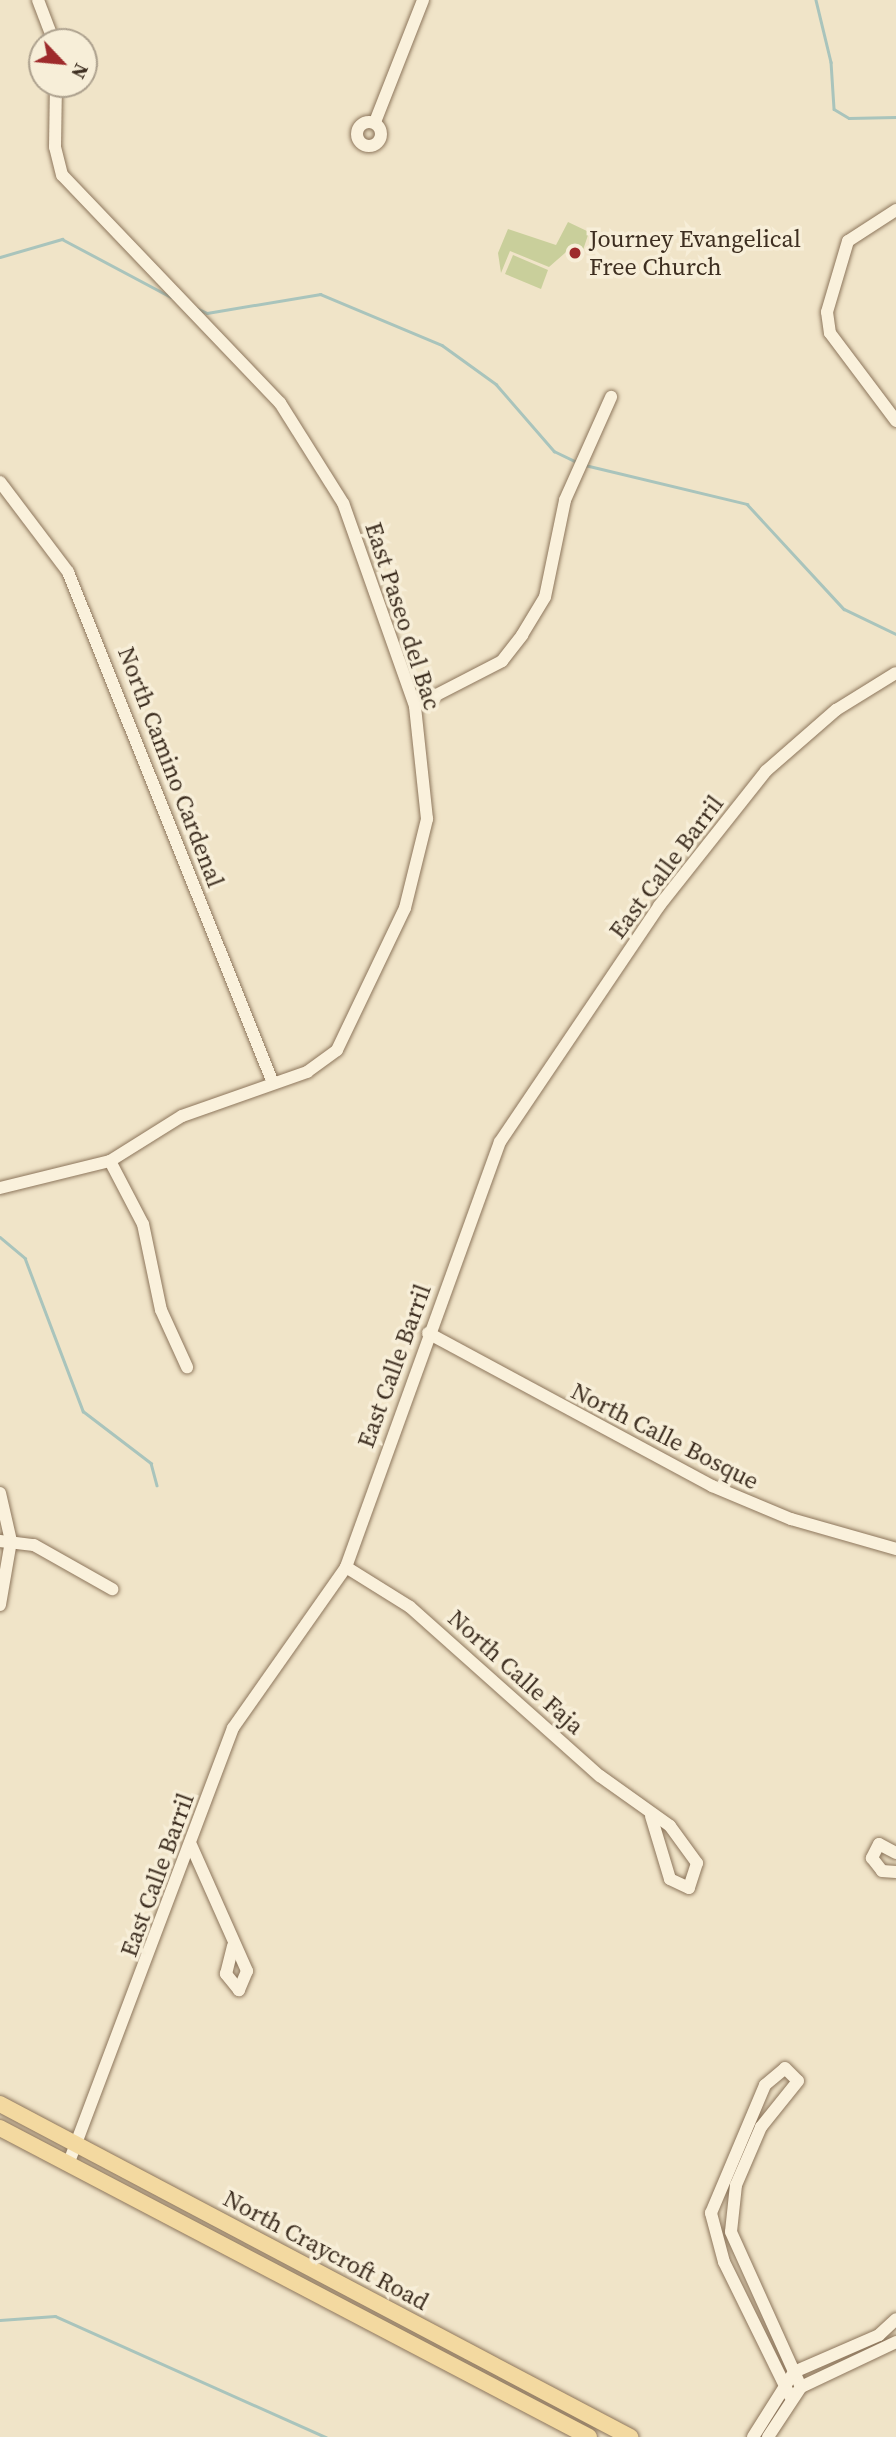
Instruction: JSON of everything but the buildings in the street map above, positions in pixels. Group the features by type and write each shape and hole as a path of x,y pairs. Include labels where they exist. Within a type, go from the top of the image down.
{"main road":[{"name":"North Craycroft Road","path":"0,2104 630,2437"},
{"name":"North Craycroft Road","path":"0,2128 589,2437"}],"street":[{"path":"374,122 423,0"},
{"path":"44,1 51,28"},
{"name":"East Paseo del Bac","path":"0,1188 110,1161 182,1116 307,1072 337,1050 405,908 427,819 415,706 343,503 316,454 280,403 90,211 62,175 55,147 56,98"},
{"path":"896,210 848,241 828,312 830,333 896,421"},
{"path":"415,706 502,661 522,635 545,597 565,500 611,397"},
{"name":"North Camino Cardenal","path":"0,482 71,576 273,1083"},
{"name":"East Calle Barril","path":"69,2162 233,1728 346,1567 428,1333 500,1142 659,906 766,771 836,710 896,673"},
{"path":"110,1161 143,1224 161,1310 187,1367"},
{"name":"North Calle Bosque","path":"428,1333 712,1486 772,1512 896,1549"},
{"path":"0,1493 5,1541 0,1605"},
{"path":"5,1541 34,1545 112,1588"},
{"name":"North Calle Faja","path":"346,1567 462,1648 651,1816 670,1826 692,1854 697,1877 689,1888 670,1879 651,1816"},
{"path":"896,1853 879,1844 872,1858 882,1871 896,1872"},
{"path":"191,1845 233,1946"},
{"path":"790,2396 789,2376 731,2232 736,2185 761,2127 798,2081 785,2068 765,2085 711,2213 724,2262 789,2376 801,2386"},
{"path":"753,2437 789,2376 894,2325"},
{"path":"878,2335 892,2346 896,2360"},
{"path":"768,2437 790,2396 801,2386 892,2346"}],"green space":[{"path":"568,222 589,232 583,250 573,246 549,267 510,251 501,273 498,253 508,229 556,245"},
{"path":"513,255 548,270 541,289 505,274"}],"waterway":[{"path":"816,0 831,62 834,109 849,118 896,117"},
{"path":"0,257 62,239 171,297"},
{"path":"196,308 207,313 320,294 442,345 496,384 554,451 579,463"},
{"path":"585,465 747,504 844,609 896,634"},
{"path":"0,1237 25,1258 83,1411 151,1463 157,1485"},
{"path":"0,2320 55,2316 326,2437"}],"place":[{"name":"Journey Evangelical Free Church","path":"575,253"}]}
